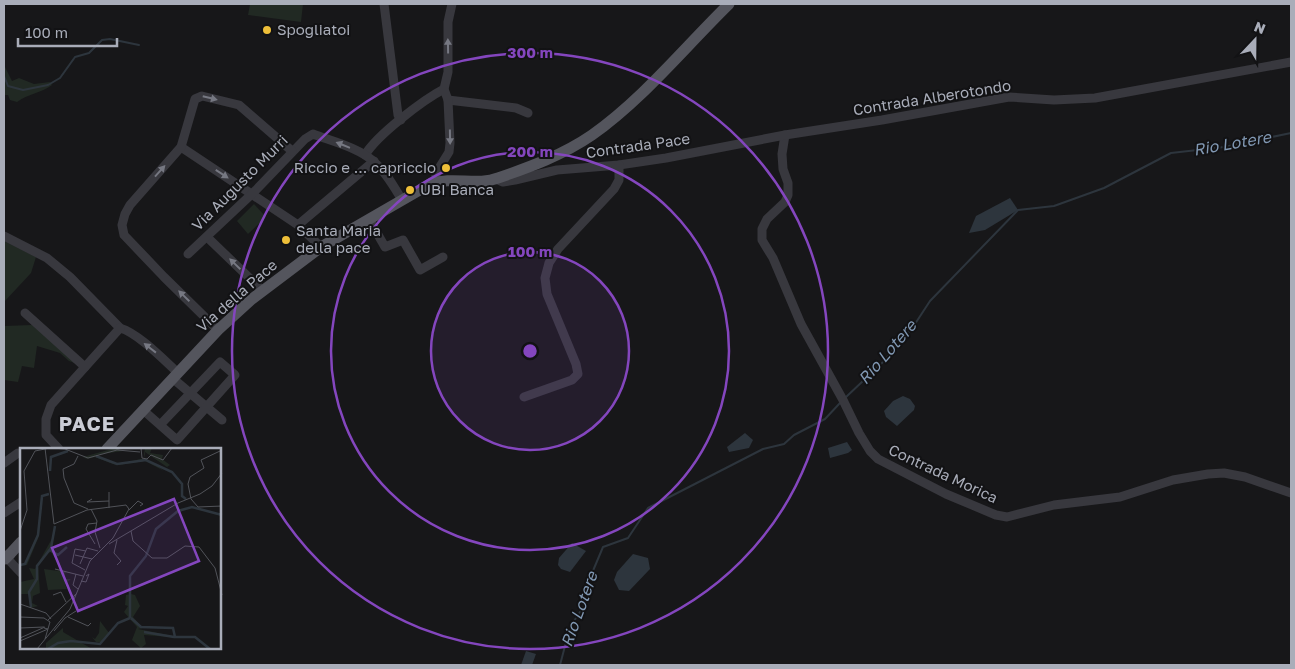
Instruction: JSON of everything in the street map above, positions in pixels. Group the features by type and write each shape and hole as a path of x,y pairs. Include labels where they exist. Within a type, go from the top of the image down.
{"main road":[{"name":"Via della Pace","path":"108,448 143,410 178,377 218,330 262,291 321,247 414,192 436,182 496,179 542,162 592,135 628,106 729,4"},
{"path":"6,557 20,543"}],"street":[{"path":"384,4 398,115 401,120"},
{"path":"436,182 436,173 450,148 448,100 444,89 448,72 448,22 452,4"},
{"name":"Contrada Alberotondo","path":"785,135 1009,97 1054,100 1095,98 1291,62"},
{"path":"402,200 387,176 374,161 364,155 369,148 401,120 431,96 444,89"},
{"path":"218,330 124,235 122,225 125,214 181,147 195,99 202,96 239,105 292,151"},
{"path":"448,100 516,108 528,113"},
{"name":"Via Augusto Murri","path":"188,254 252,193 292,151 313,134 364,155"},
{"name":"Contrada Pace","path":"496,179 504,182 557,170 619,165 666,158 785,135"},
{"name":"Contrada Morica","path":"785,135 782,154 783,169 788,183 788,195 785,202 767,219 762,229 762,240 773,258 801,324 859,433 870,451 878,459 946,494 996,515 1007,517 1054,505 1120,497 1173,480 1208,474 1224,473 1245,477 1291,493"},
{"path":"181,147 298,224 321,247"},
{"path":"298,224 374,161"},
{"path":"524,397 572,380 578,374 576,364 547,294 545,278 549,263 558,249 614,189 618,180 619,165"},
{"path":"369,219 385,247 403,240 420,270 442,257"},
{"path":"4,236 47,258 70,277 120,328 125,329 146,345 178,377 190,393 222,420"},
{"path":"207,237 262,291"},
{"path":"25,313 85,367"},
{"path":"58,448 46,435 46,419 51,406 120,328"},
{"path":"143,410 160,425 177,440 235,375 220,362 160,425"},
{"path":"4,463 18,453"},
{"path":"4,513 20,503"},
{"path":"6,557 20,572"}],"shaded area":[{"path":"250,4 303,4 301,22 248,15"},
{"path":"4,65 12,81 19,78 34,84 50,82 52,85 17,102 10,100 8,95 4,95"},
{"path":"1010,198 1018,210 985,230 969,233 976,216"},
{"path":"254,204 266,217 248,234 237,221"},
{"path":"4,241 36,257 31,273 4,302"},
{"path":"32,325 77,364 69,361 60,353 37,346 34,368 22,366 18,382 4,380 4,326"},
{"path":"903,396 910,399 915,406 914,410 897,426 886,417 884,411 893,401"},
{"path":"745,433 753,440 749,448 729,452 727,447"},
{"path":"847,442 852,450 830,458 828,448"},
{"path":"572,543 586,551 570,572 561,569 558,565 559,558"},
{"path":"633,554 648,558 650,569 629,591 619,590 614,580 617,572"},
{"path":"526,651 536,654 532,665 521,665"}],"waterway":[{"path":"4,76 8,86 23,90 48,85 60,78 75,57 89,53 102,40 110,39 139,45"},
{"name":"Rio Lotere","path":"845,398 883,362 913,327 930,301 1018,210 1054,206 1104,188 1171,153 1224,147 1291,133"},
{"name":"Rio Lotere","path":"560,665 570,627 584,606 587,585 603,547 628,538 648,508 763,449 784,444 794,435 825,419 840,403"}],"place":[{"name":"Spogliatoi","path":"267,30"},
{"name":"Riccio e ... capriccio","path":"446,168"},
{"name":"UBI Banca","path":"410,190"},
{"name":"Santa Maria della pace","path":"286,240"}],"district":[{"name":"PACE","path":"87,424"}]}
